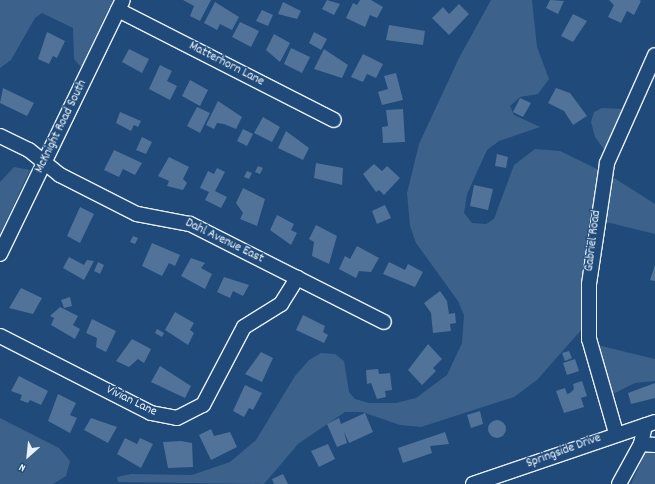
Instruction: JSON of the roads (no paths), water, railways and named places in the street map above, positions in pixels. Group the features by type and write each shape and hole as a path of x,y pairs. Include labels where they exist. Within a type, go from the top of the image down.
{"street":[{"name":"Matterhorn Lane","path":"121,5 334,120"},
{"name":"McKnight Road South","path":"0,254 121,5"},
{"name":"Gabriel Road","path":"616,434 590,339 589,284 607,163 655,55"},
{"name":"Dahl Avenue East","path":"0,136 44,162 60,175 137,214 190,224 384,322"},
{"name":"Vivian Lane","path":"0,336 151,413 177,418 203,405 244,327 281,304 297,278"},
{"name":"Springside Drive","path":"473,484 616,434 650,424"},
{"path":"619,484 650,424"},
{"path":"641,444 655,445"}]}
